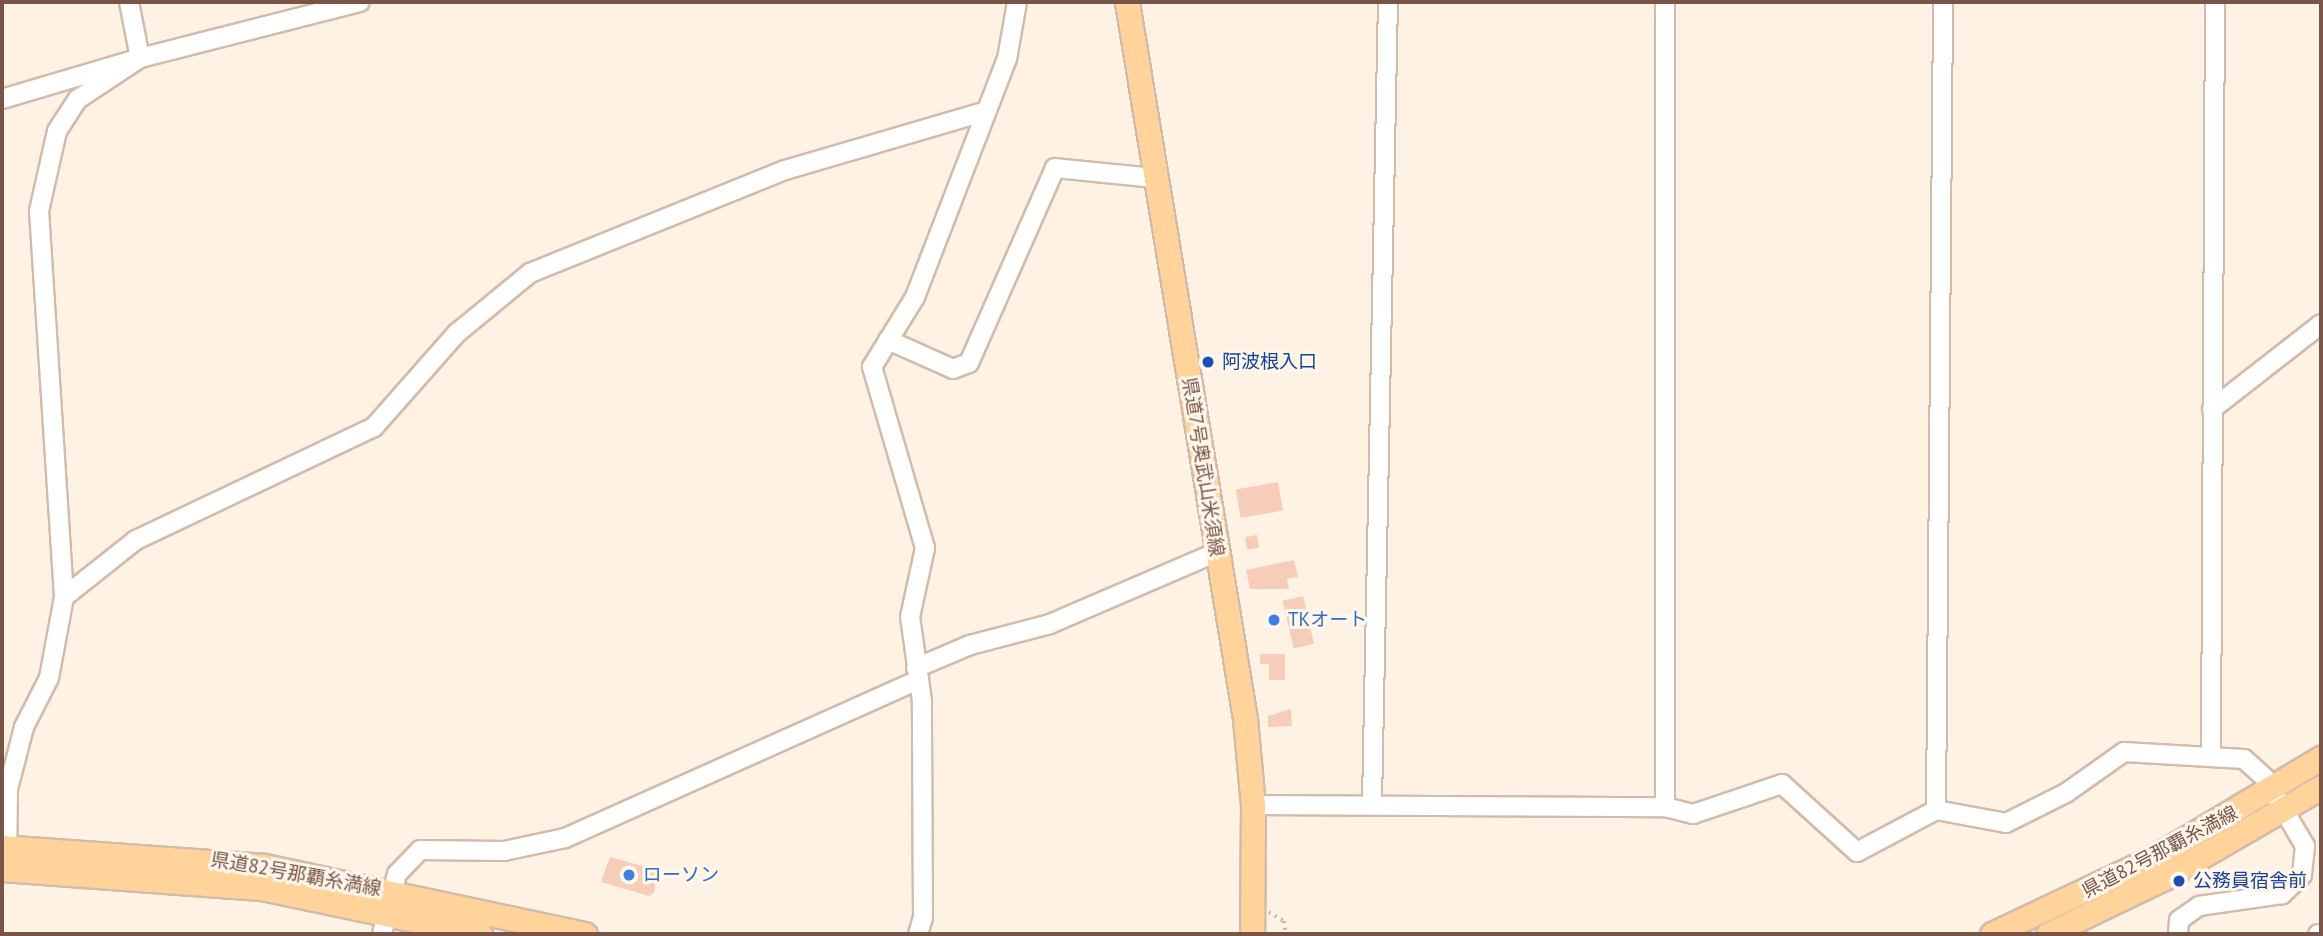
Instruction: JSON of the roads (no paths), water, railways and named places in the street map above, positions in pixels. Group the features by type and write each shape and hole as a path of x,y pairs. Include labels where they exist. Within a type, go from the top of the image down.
{"main road":[{"name":"県道7号奥武山米須線","path":"1127,2 1217,552 1253,805 1252,934"},
{"name":"県道82号那覇糸満線","path":"1992,934 2283,807 2321,758"},
{"name":"県道82号那覇糸満線","path":"2048,934 2321,787"},
{"name":"県道82号那覇糸満線","path":"4,858 164,877 388,913 585,934"},
{"name":"県道82号那覇糸満線","path":"388,913 480,934"}],"street":[{"path":"129,2 140,58"},
{"path":"2,99 140,58 360,2"},
{"path":"918,934 923,918 917,674 910,617 925,548 873,381 872,367 915,297 983,112 1007,59 1017,2"},
{"path":"1372,803 1388,2"},
{"path":"1665,2 1665,807"},
{"path":"1936,810 1943,2"},
{"path":"2211,754 2215,2"},
{"path":"4,858 8,789 24,727 49,678 64,597 41,255 43,171 57,131 78,99 140,58"},
{"path":"64,597 136,540 374,427 457,332 530,273 785,170 983,112"},
{"path":"888,340 953,369 969,363 1055,168 1156,178"},
{"path":"2213,409 2321,324"},
{"path":"388,913 404,861 420,850 504,851 565,838 917,674 970,645 1050,624 1217,552"},
{"path":"1253,805 1372,803 1665,807 1693,814 1782,784 1857,852 1936,810 2007,823 2066,793 2124,752 2211,754 2244,759 2283,807 2307,860 2294,887 2268,898 2199,906 2179,920 2178,934"}],"place":[{"name":"阿波根入口","path":"1208,362"},
{"name":"TKオート","path":"1274,620"},
{"name":"ローソン","path":"629,875"},
{"name":"公務員宿舎前","path":"2179,881"}]}
